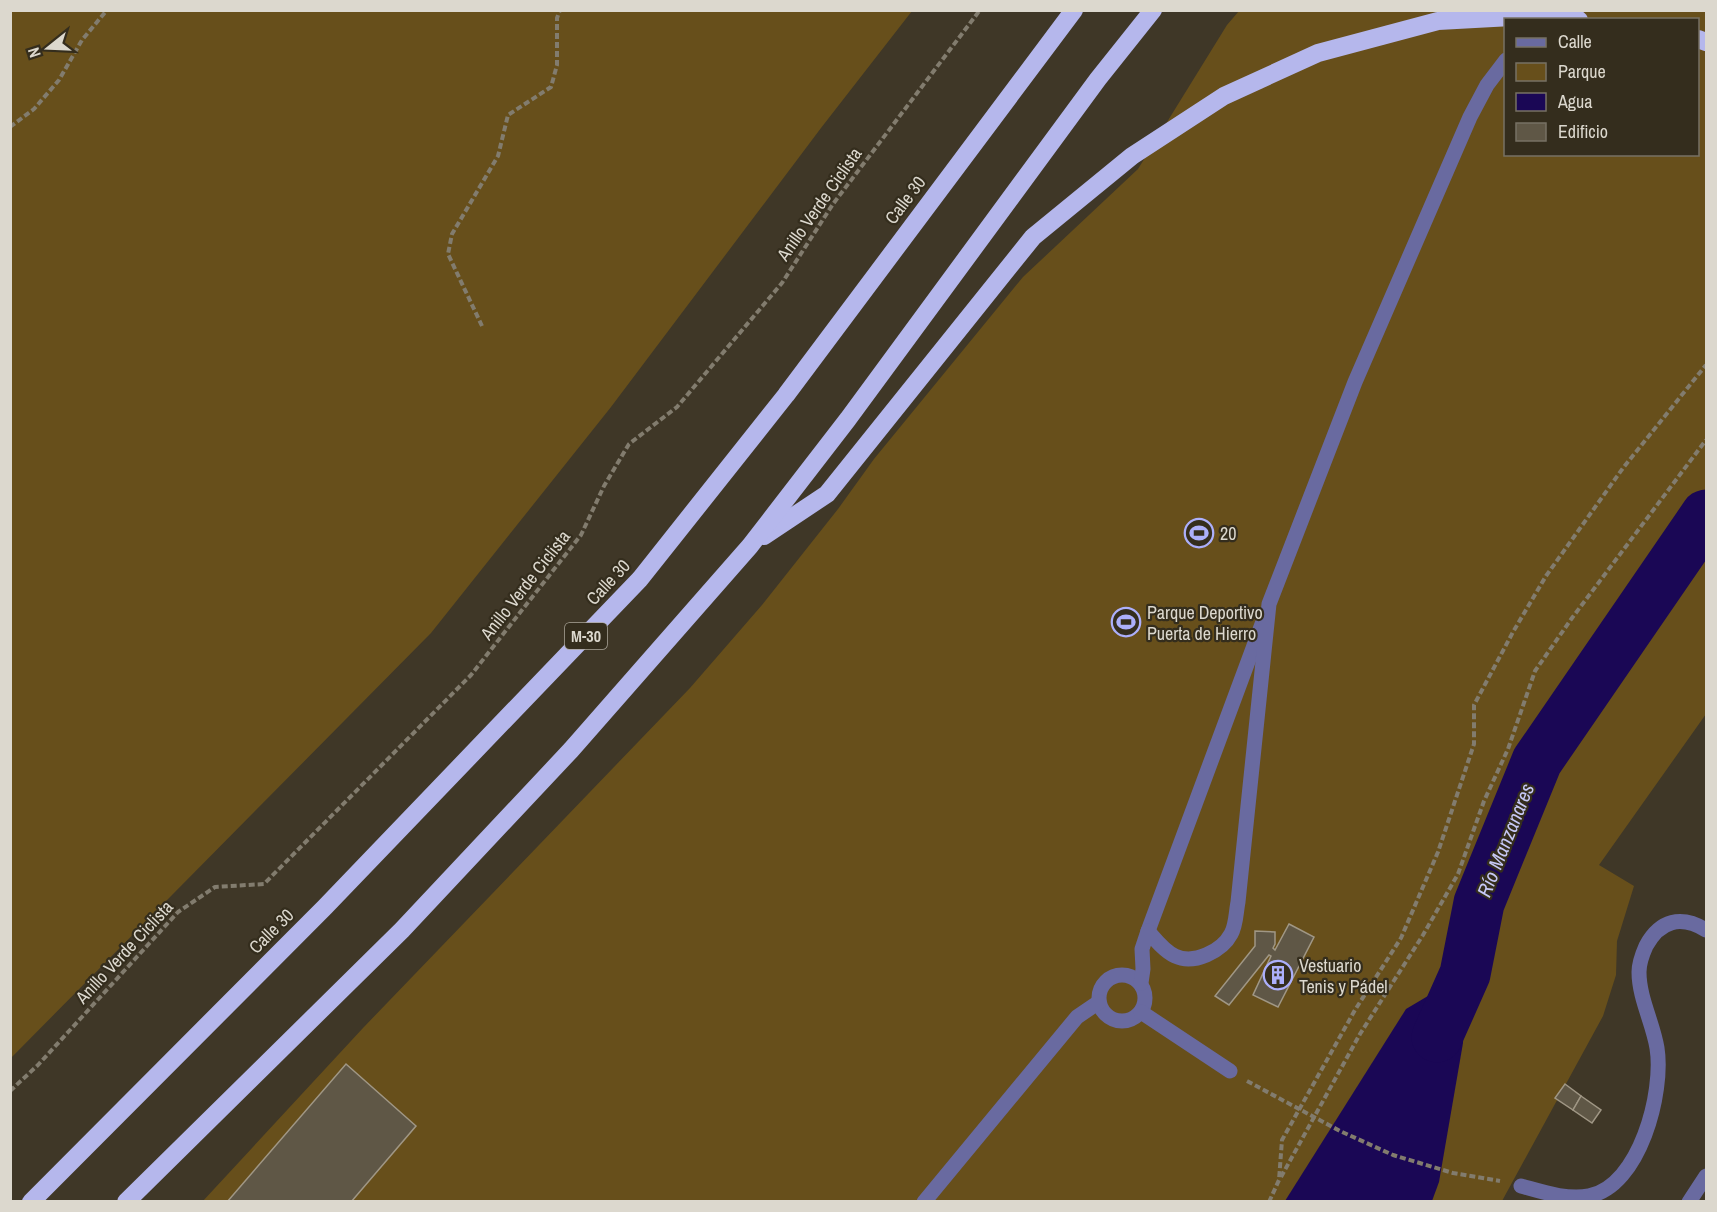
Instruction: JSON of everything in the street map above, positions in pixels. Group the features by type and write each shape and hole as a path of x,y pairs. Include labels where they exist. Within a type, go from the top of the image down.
{"highway":[{"name":"Calle 30","path":"31,1202 325,907 640,579 786,395 1074,10"},
{"path":"126,1202 402,930 571,750 750,546 848,419 1098,78 1153,10"},
{"path":"750,546 827,494 1033,237 1132,156 1224,96 1318,53 1438,21 1546,15 1566,18"}],"street":[{"path":"1141,983 1128,974 1112,976 1101,987 1099,1002 1107,1016 1121,1021 1128,1020 1141,1012 1146,997 1141,983 1142,949 1269,604 1355,382 1470,117 1487,86 1504,63"},
{"path":"1148,931 1166,950 1184,959 1195,958 1218,949 1233,933 1240,891 1269,604"},
{"path":"1521,1186 1554,1195 1575,1197 1590,1195 1616,1183 1644,1137 1655,1101 1657,1049 1641,991 1639,974 1642,954 1660,926 1676,922 1694,923 1707,930"},
{"path":"924,1202 1077,1017 1099,1002"},
{"path":"1141,1012 1230,1071"},
{"path":"1689,1202 1707,1176"}],"path":[{"path":"10,127 34,109 59,80 82,40 107,10"},
{"path":"482,326 448,254 452,234 498,156 508,115 551,87 557,64 557,18 560,10"},
{"name":"Anillo Verde Ciclista","path":"10,1090 38,1065 178,912 214,887 264,884 471,675 581,535 604,486 629,444 677,407 782,283 832,204 980,10"},
{"path":"1280,1180 1282,1140 1355,1010 1401,938 1438,852 1474,744 1474,705 1546,576 1623,468 1707,364"},
{"path":"1269,1202 1360,1034 1423,935 1458,874 1484,801 1508,749 1535,671 1572,618 1707,440"},
{"path":"1256,1087 1340,1131 1393,1155 1453,1173 1489,1178"}],"green space":[{"path":"11,10 912,11 611,407 431,633 11,1058"},
{"name":"Parque Deportivo Puerta de Hierro","path":"1239,11 1706,11 1706,714 1599,865 1634,886 1617,941 1616,975 1603,1016 1502,1201 202,1202 363,1028 690,688 762,605 838,509 874,459 1023,277 1138,169 1227,25"}],"water":[{"path":"1465,974 1463,1043 1439,1182 1432,1201 1285,1201 1406,1009"}],"building":[{"name":"Vestuario Tenis y Pádel","path":"1289,924 1314,937 1278,1007 1253,995 1271,956 1269,955 1229,1005 1215,996 1255,946 1255,931 1275,932 1273,948 1275,950"},
{"path":"346,1064 416,1126 351,1202 227,1202"},
{"path":"1565,1084 1581,1096 1573,1110 1555,1098"},
{"path":"1581,1096 1601,1110 1592,1123 1573,1110"}],"waterway":[{"name":"Río Manzanares","path":"1437,1037 1465,974 1479,903 1537,761 1706,515"}],"place":[{"name":"20","path":"1199,533"},
{"name":"Parque Deportivo Puerta de Hierro","path":"1126,622"},
{"name":"Vestuario Tenis y Pádel","path":"1278,975"}]}
